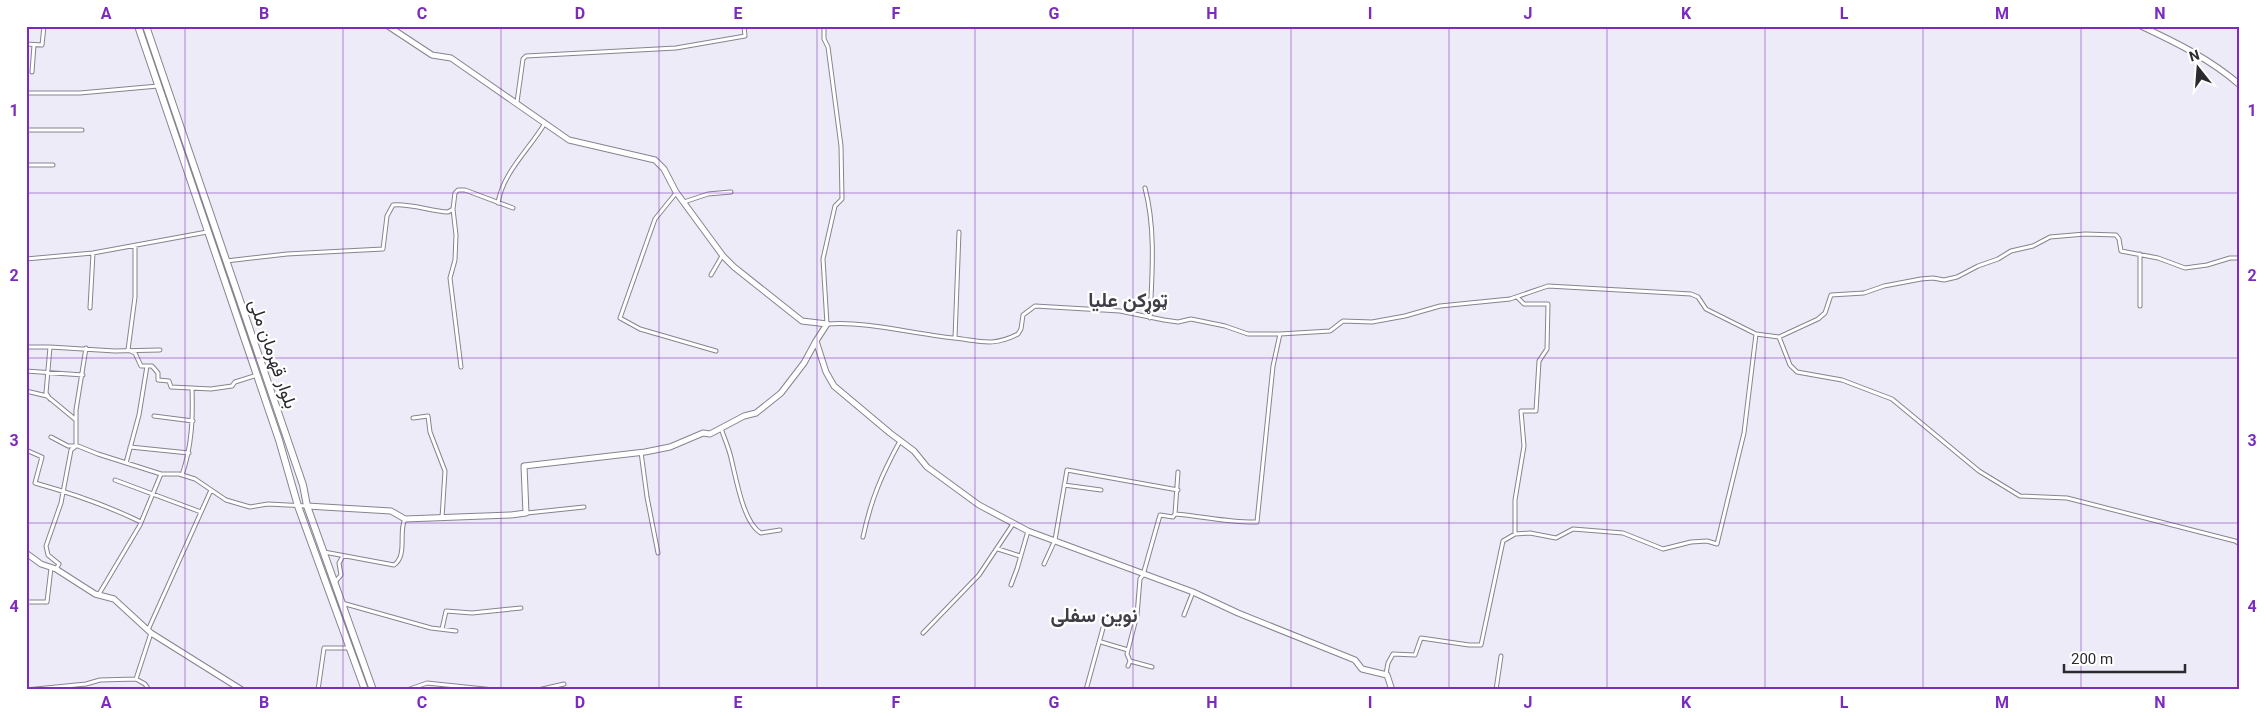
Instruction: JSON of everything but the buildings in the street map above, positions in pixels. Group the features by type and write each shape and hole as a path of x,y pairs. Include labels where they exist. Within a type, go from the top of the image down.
{"highway":[{"name":"بلوار قهرمان ملی","path":"138,26 280,440 298,506 365,690"},
{"name":"بلوار قهرمان ملی","path":"146,26 303,485 307,506 373,690"}],"street":[{"path":"26,44 42,45 44,26"},
{"path":"388,26 432,55 451,58 517,102 569,140 655,160 664,169 676,192 723,256 750,282 802,321 827,324 848,322 977,343 991,342 1018,334 1021,329 1023,315 1035,306 1120,311 1178,322 1191,319 1225,326 1248,334 1280,334 1330,331 1343,321 1372,322 1405,316 1440,306 1510,299 1548,286 1692,294 1698,297 1706,309 1756,334 1779,336 1818,319 1825,313 1831,295 1864,292 1921,279 1933,278 1944,280 1956,277 1998,259 2011,251 2033,246 2050,237 2085,234 2116,235 2119,239 2121,251 2140,254 2185,268 2230,258 2240,258"},
{"path":"517,102 523,59 526,56 676,48 745,36 744,26"},
{"path":"526,513 524,466 641,452 670,447 703,434 710,434 744,416 756,413 781,392 804,363 827,324 823,259 835,206 842,199 838,122 828,47 824,39 824,26"},
{"path":"2141,26 2218,66 2240,85"},
{"path":"32,72 34,45"},
{"path":"26,94 80,93 166,84"},
{"path":"498,203 500,191 516,161 545,122"},
{"path":"26,130 82,130"},
{"path":"26,165 53,165"},
{"path":"1145,188 1149,202 1152,271 1150,318"},
{"path":"461,367 450,278 455,260 456,236 453,209 455,193 458,190 465,190 513,208"},
{"path":"676,192 655,219 633,286 620,318 640,329 716,351"},
{"path":"684,202 708,194 732,192"},
{"path":"225,261 287,254 383,249 387,216 393,205 405,205 442,212 448,212 453,209"},
{"path":"26,259 93,253 208,232"},
{"path":"955,338 959,232"},
{"path":"128,350 135,297 135,246"},
{"path":"90,308 93,253"},
{"path":"2140,254 2140,306"},
{"path":"711,275 723,256"},
{"path":"1515,534 1515,500 1524,446 1521,411 1536,411 1539,361 1547,349 1548,304 1524,304 1518,297"},
{"path":"1128,666 1130,661 1127,654 1137,615 1140,579 1143,575 1160,515 1173,517 1175,514 1258,522 1273,366 1280,334"},
{"path":"1392,690 1385,675 1393,654 1415,655 1421,638 1481,645 1503,540 1515,534 1530,533 1556,538 1573,529 1623,533 1663,549 1691,542 1707,541 1717,544 1744,433 1756,334"},
{"path":"1779,336 1790,365 1798,372 1842,380 1892,399 1979,472 2020,496 2067,498 2235,540 2240,544"},
{"path":"816,341 826,372 834,386 914,451 927,467 979,505 1028,531 1193,592 1238,613 1354,660 1362,669 1385,675"},
{"path":"26,347 86,348 102,351 160,350"},
{"path":"50,347 46,393 50,399 77,421"},
{"path":"26,602 47,602 53,568 59,564 48,555 46,546 64,491 72,450 76,446 76,410 86,348"},
{"path":"128,350 135,353 141,366 152,366 156,369 158,380 169,380 171,388 211,389 232,386 235,382 257,375"},
{"path":"126,463 139,416 147,366"},
{"path":"26,371 83,375"},
{"path":"182,475 189,454 193,421 192,388"},
{"path":"26,391 50,399"},
{"path":"154,416 193,421"},
{"path":"413,418 428,416 430,432 445,471 442,518"},
{"path":"721,428 736,474 739,493 752,526 761,533 780,530"},
{"path":"51,437 68,446 76,446 161,474 182,475 195,479 226,500 250,507 268,504 391,511 405,519 526,513 584,507"},
{"path":"863,537 879,480 900,441"},
{"path":"130,447 189,454"},
{"path":"26,450 42,457 35,482 120,512 141,522"},
{"path":"641,452 647,497 658,553"},
{"path":"1044,564 1055,540 1067,470 1178,490"},
{"path":"1175,514 1178,472"},
{"path":"99,594 130,544 161,474"},
{"path":"115,480 201,512"},
{"path":"1064,486 1101,490"},
{"path":"136,680 150,632 211,490"},
{"path":"324,552 394,565 397,563 403,545 402,525 405,519"},
{"path":"923,633 979,575 1013,524"},
{"path":"1011,585 1028,531"},
{"path":"998,549 1020,556"},
{"path":"26,553 41,564 53,568 95,594 114,599 150,632 242,690"},
{"path":"335,582 341,575 339,563 344,556"},
{"path":"1184,615 1193,592"},
{"path":"334,603 456,632"},
{"path":"442,630 446,611 472,613 521,608"},
{"path":"1086,690 1101,642 1103,628"},
{"path":"1101,642 1128,650"},
{"path":"318,690 324,648 350,648"},
{"path":"1496,690 1501,656"},
{"path":"1130,661 1152,667"},
{"path":"26,690 86,684 100,680 136,680 144,684 149,690"},
{"path":"407,690 427,683 494,690"},
{"path":"538,690 564,684"}],"district":[{"name":"ټوړکن علیا","path":"1128,300"},
{"name":"نوین سفلى","path":"1094,615"}]}
